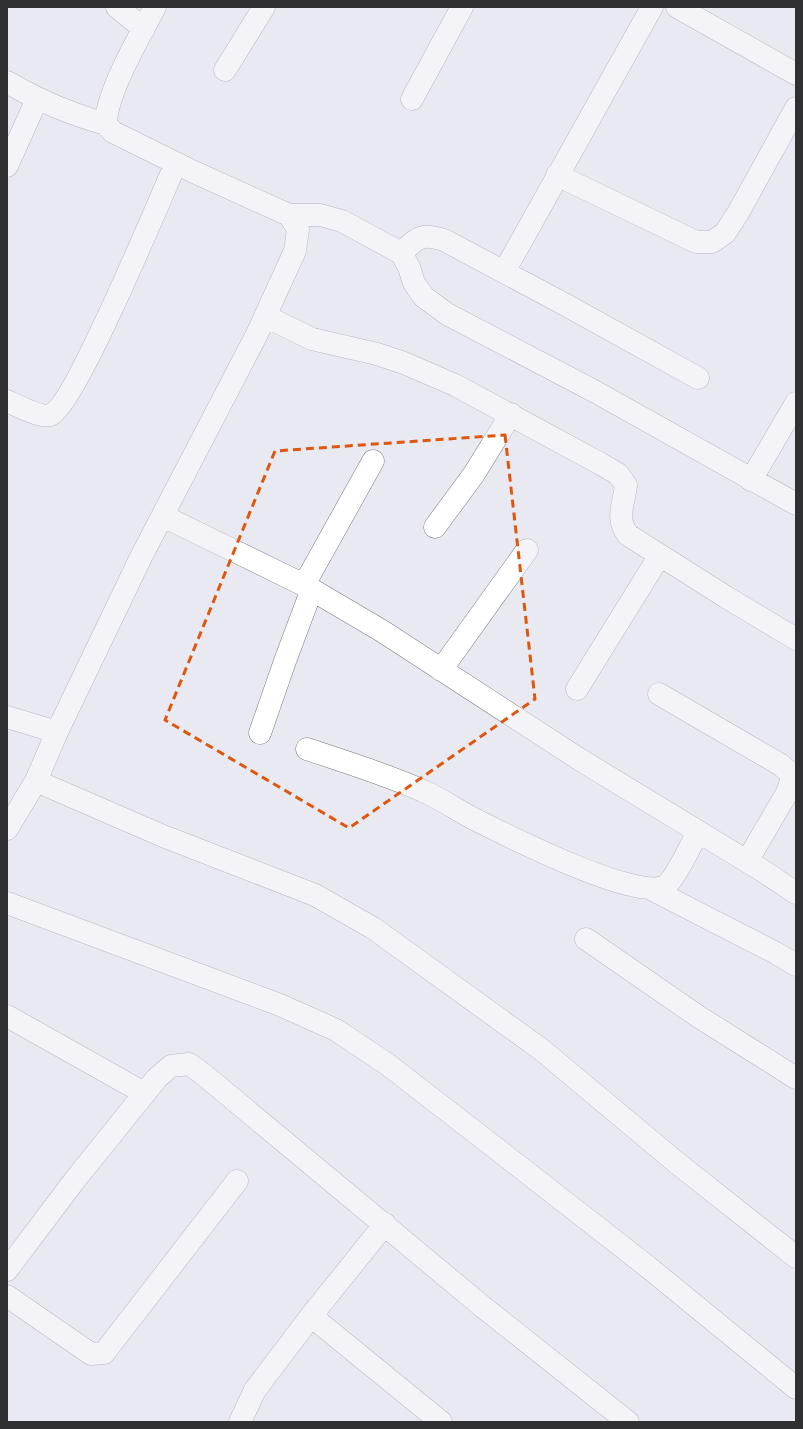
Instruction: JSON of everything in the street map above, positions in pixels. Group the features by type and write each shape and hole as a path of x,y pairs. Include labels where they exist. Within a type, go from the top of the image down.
{"street":[{"path":"117,7 144,29"},
{"path":"106,124 106,114 112,97 155,7"},
{"path":"226,70 264,7"},
{"path":"412,99 462,7"},
{"path":"504,272 652,7"},
{"path":"677,7 796,74"},
{"path":"7,82 37,99 69,113 106,124 113,132 176,163 289,214 320,214 342,221 402,253 414,282 424,297 447,314 594,391 796,504"},
{"path":"7,166 37,99"},
{"path":"557,175 696,242 712,242 725,233 738,213 796,108"},
{"path":"7,401 38,414 48,416 55,413 90,353 121,288 176,163"},
{"path":"7,829 36,780 57,732 118,605 265,316 295,251 298,229 289,214"},
{"path":"402,253 417,238 428,235 444,240 698,378"},
{"path":"265,316 312,340 377,354 404,363 455,385 512,414 618,474 626,485 621,512 621,525 628,535 796,638"},
{"path":"751,480 796,402"},
{"path":"435,527 474,474 512,414"},
{"path":"260,733 285,661 308,587 373,461"},
{"path":"163,516 308,587 382,631 578,759 747,861 796,893"},
{"path":"442,670 527,550"},
{"path":"577,689 660,555"},
{"path":"659,694 781,765 790,773 791,781 787,793 747,861"},
{"path":"7,716 57,732"},
{"path":"307,749 424,791 476,820 597,875 651,889 776,952 796,965"},
{"path":"36,780 163,836 314,895 373,928 542,1050 677,1163 796,1257"},
{"path":"651,889 666,885 674,875 698,832"},
{"path":"7,903 258,996 336,1030 387,1064 502,1153 648,1267 796,1388"},
{"path":"586,939 699,1017 796,1078"},
{"path":"7,1016 144,1093"},
{"path":"7,1270 74,1182 157,1078 171,1066 189,1064 204,1074 489,1312 626,1421"},
{"path":"7,1296 91,1354 104,1353 237,1182"},
{"path":"240,1422 255,1390 384,1224"},
{"path":"311,1316 441,1422"}],"highlighted area":[{"path":"505,435 535,699 349,828 165,720 275,451"}]}
